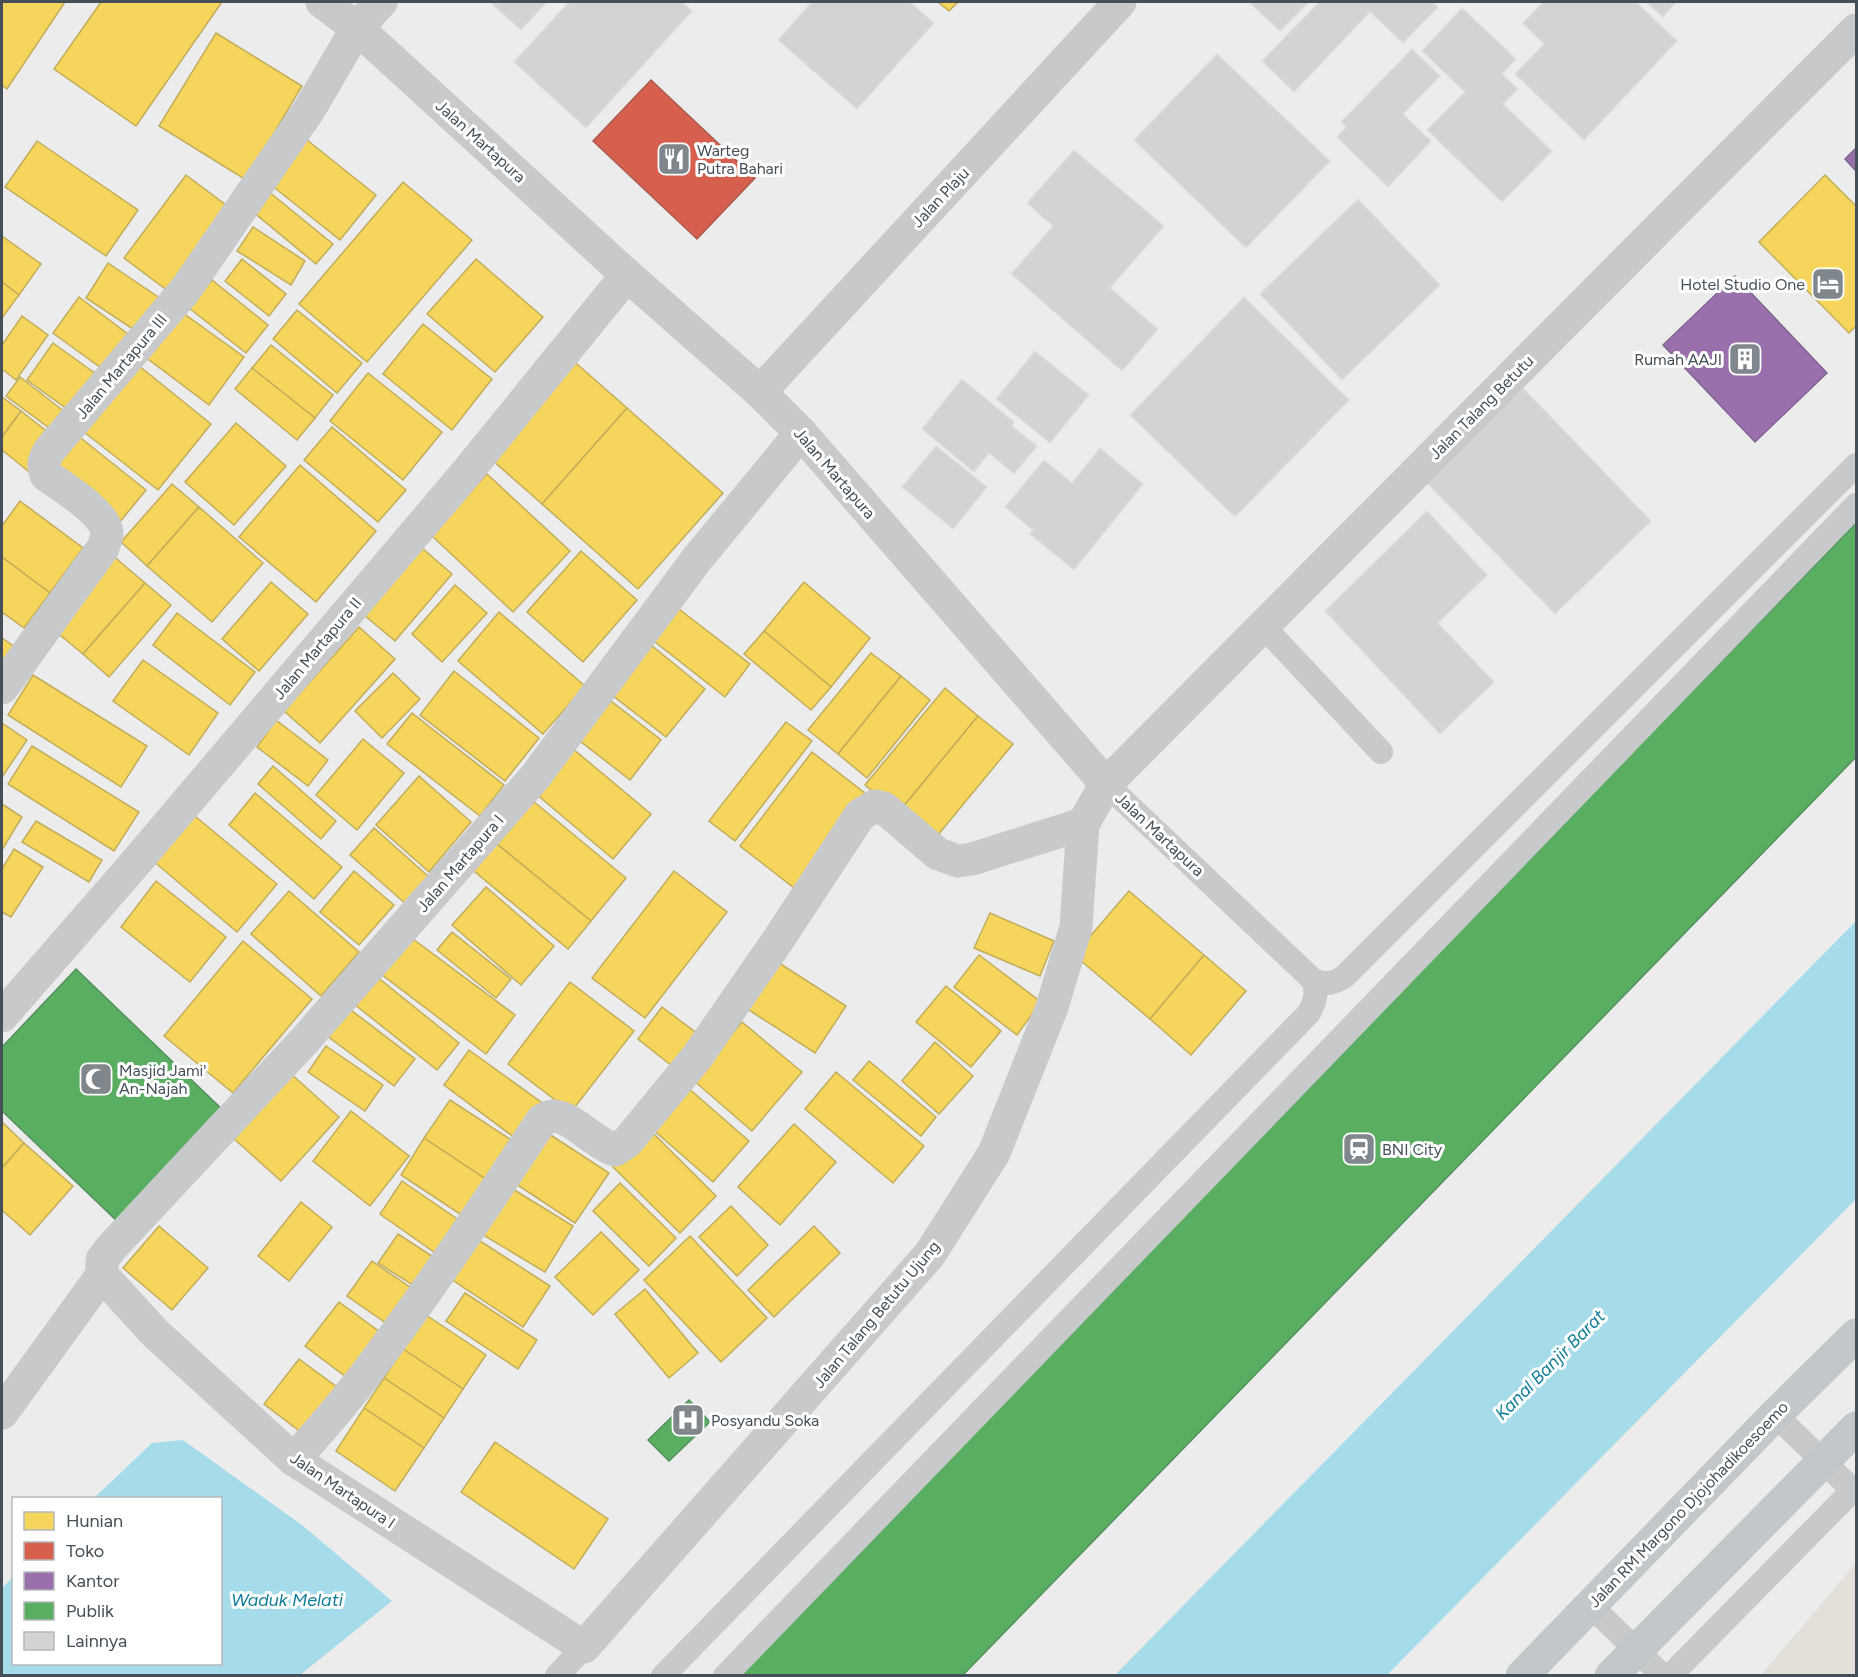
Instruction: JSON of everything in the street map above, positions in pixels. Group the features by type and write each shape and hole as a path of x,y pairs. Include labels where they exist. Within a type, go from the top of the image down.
{"main road":[{"name":"Jalan RM Margono Djojohadikoesoemo","path":"1537,1671 1590,1605 1775,1415 1857,1335"},
{"path":"1611,1676 1857,1428"}],"street":[{"name":"Jalan Martapura","path":"322,2 357,28 627,275 760,392 801,433 1106,784"},
{"path":"357,28 381,2"},
{"name":"Jalan Plaju","path":"760,392 1120,2"},
{"name":"Jalan Martapura III","path":"2,688 103,548 107,534 105,523 93,510 46,475 43,468 49,451 186,289 309,110 357,28"},
{"name":"Jalan Talang Betutu","path":"1106,784 1857,30"},
{"name":"Jalan Martapura II","path":"2,1016 131,868 459,481 627,275"},
{"name":"Jalan Martapura I","path":"2,1413 102,1275 102,1260 111,1248 305,1040 535,777 697,559 801,433"},
{"name":"Jalan Talang Betutu Ujung","path":"584,1647 930,1254 994,1153 1052,1007 1076,927 1083,824 1106,784"},
{"path":"294,1460 360,1381 437,1276 542,1120 551,1116 565,1119 605,1147 615,1150 627,1142 697,1057 778,940 860,814 875,806 884,808 938,854 958,861 972,859 1083,824"},
{"name":"Jalan Martapura I","path":"102,1275 155,1333 294,1460 584,1647"}],"lane":[{"path":"1313,980 1324,984 1334,983 1344,977 1857,465"},
{"path":"724,1676 1857,505"},
{"path":"1263,626 1381,752"},
{"name":"Jalan Martapura","path":"1106,784 1313,980"},
{"path":"663,1676 1308,1013 1315,1001 1317,990 1313,980"},
{"path":"1670,1676 1855,1490 1775,1415"},
{"path":"1590,1605 1663,1676"},
{"name":"Jalan Talang Betutu Ujung","path":"556,1676 584,1647"}],"shaded area":[{"path":"1856,1563 1856,1675 1761,1675"}],"water":[{"name":"Kanal Banjir Barat","path":"1856,921 1856,1199 1387,1675 1115,1675"},
{"name":"Waduk Melati","path":"183,1440 302,1525 392,1601 300,1675 2,1675 2,1588 12,1578 12,1665 222,1665 222,1497 95,1497 152,1443"}],"building: Hunian":[{"path":"2,2 65,2 7,89 2,85"},
{"path":"101,2 222,2 136,126 54,69"},
{"path":"938,2 958,2 949,11"},
{"path":"216,33 302,86 246,180 159,126"},
{"path":"307,140 376,195 340,240 271,185"},
{"path":"37,141 138,210 106,256 5,187"},
{"path":"186,175 234,211 172,294 124,258"},
{"name":"Hotel Studio One","path":"1825,175 1856,206 1856,326 1849,333 1759,242"},
{"path":"403,182 472,240 367,362 299,304"},
{"path":"268,191 333,244 316,264 252,211"},
{"path":"253,227 305,261 291,285 237,251"},
{"path":"2,236 41,264 19,295 2,282"},
{"path":"242,259 286,294 269,316 225,281"},
{"path":"476,259 543,317 495,372 427,314"},
{"path":"108,263 164,301 142,335 86,298"},
{"path":"212,280 268,325 246,353 189,308"},
{"path":"2,282 19,295 2,318"},
{"path":"79,297 133,338 108,373 53,333"},
{"path":"179,310 244,357 209,405 144,356"},
{"path":"297,310 362,363 337,393 273,339"},
{"path":"22,316 48,335 16,380 2,369 2,345"},
{"path":"423,324 492,379 452,430 383,374"},
{"path":"53,343 100,377 74,414 27,380"},
{"path":"271,345 333,395 315,418 252,368"},
{"path":"569,357 627,408 542,504 484,453"},
{"path":"138,365 211,424 158,490 84,432"},
{"path":"252,368 315,418 297,440 235,389"},
{"path":"368,373 442,432 403,480 330,421"},
{"path":"20,377 70,416 56,433 6,396"},
{"path":"2,397 21,411 2,437"},
{"path":"627,408 723,493 638,589 542,504"},
{"path":"21,411 54,437 28,471 2,450 2,437"},
{"path":"236,423 286,466 234,525 185,482"},
{"path":"332,427 406,490 378,522 304,460"},
{"path":"77,435 146,490 119,523 50,469"},
{"path":"300,465 376,531 316,602 239,537"},
{"path":"487,474 570,551 513,612 431,535"},
{"path":"172,484 199,507 147,566 121,542"},
{"path":"20,501 83,548 50,593 2,557 2,526"},
{"path":"199,507 263,563 212,622 147,566"},
{"path":"422,548 452,574 395,641 364,615"},
{"path":"581,551 637,600 583,662 527,612"},
{"path":"111,554 145,583 83,654 49,626"},
{"path":"2,557 50,593 24,628 2,612"},
{"path":"271,582 308,614 259,671 222,639"},
{"path":"804,582 870,638 831,687 764,631"},
{"path":"145,583 171,605 109,677 83,654"},
{"path":"455,585 487,613 442,662 412,634"},
{"path":"679,609 750,664 725,697 654,641"},
{"path":"499,612 585,686 543,734 458,661"},
{"path":"177,613 255,672 230,705 153,645"},
{"path":"359,627 395,659 320,743 284,711"},
{"path":"764,631 831,687 811,710 744,654"},
{"path":"2,638 15,647 2,668"},
{"path":"651,645 705,689 666,737 612,695"},
{"path":"871,653 901,676 838,754 808,730"},
{"path":"143,660 218,713 189,755 113,701"},
{"path":"454,671 539,738 505,781 420,715"},
{"path":"393,673 420,699 382,738 355,711"},
{"path":"33,675 147,746 121,787 8,715"},
{"path":"901,676 930,700 867,778 838,754"},
{"path":"945,688 978,716 898,813 865,785"},
{"path":"611,701 661,740 630,780 580,741"},
{"path":"412,713 504,785 480,816 387,744"},
{"path":"978,716 1013,744 933,841 898,813"},
{"path":"276,720 328,760 308,786 257,747"},
{"path":"786,722 812,741 735,841 709,821"},
{"path":"2,723 27,740 2,777"},
{"path":"363,739 404,773 357,830 316,795"},
{"path":"32,746 139,812 114,851 8,784"},
{"path":"572,748 651,814 613,859 535,793"},
{"path":"812,752 866,794 794,888 740,846"},
{"path":"273,766 336,821 321,839 258,784"},
{"path":"419,776 471,822 429,872 376,825"},
{"path":"255,793 342,867 314,899 229,825"},
{"path":"527,796 626,878 591,921 491,839"},
{"path":"2,804 22,817 2,850"},
{"path":"184,807 277,884 237,932 145,854"},
{"path":"36,821 102,860 89,882 22,842"},
{"path":"374,828 429,877 406,904 350,855"},
{"path":"491,839 591,921 568,949 469,867"},
{"path":"14,849 43,867 11,917 2,912 2,869"},
{"path":"354,871 394,905 359,945 320,912"},
{"path":"674,871 727,912 645,1018 592,978"},
{"path":"156,881 226,937 190,982 121,927"},
{"path":"486,887 554,946 521,985 452,925"},
{"path":"289,891 359,952 321,996 251,934"},
{"path":"1129,891 1204,955 1150,1019 1074,955"},
{"path":"990,913 1054,941 1040,976 974,948"},
{"path":"452,932 511,979 496,998 437,950"},
{"path":"409,936 515,1015 486,1054 381,974"},
{"path":"243,941 312,999 233,1093 164,1036"},
{"path":"979,955 1041,1002 1017,1035 954,987"},
{"path":"1204,955 1246,991 1191,1055 1150,1019"},
{"path":"776,961 846,1006 815,1053 746,1008"},
{"path":"376,976 459,1043 437,1070 354,1004"},
{"path":"570,982 634,1031 571,1112 508,1064"},
{"path":"946,986 1001,1031 971,1067 916,1022"},
{"path":"347,1007 415,1059 394,1086 326,1035"},
{"path":"662,1007 702,1037 677,1070 638,1039"},
{"path":"742,1022 802,1072 752,1131 693,1080"},
{"path":"935,1042 973,1076 939,1114 902,1081"},
{"path":"326,1046 383,1085 365,1111 308,1072"},
{"path":"469,1050 545,1105 519,1141 444,1085"},
{"path":"869,1061 936,1117 921,1136 853,1080"},
{"path":"836,1072 924,1146 893,1183 805,1109"},
{"path":"290,1073 339,1117 281,1181 233,1138"},
{"path":"687,1087 749,1141 713,1182 651,1128"},
{"path":"450,1100 516,1143 490,1182 424,1138"},
{"path":"351,1111 409,1156 370,1206 313,1161"},
{"path":"2,1122 24,1143 2,1168"},
{"path":"794,1124 836,1162 780,1225 738,1187"},
{"path":"650,1130 716,1196 680,1233 613,1167"},
{"path":"546,1132 609,1173 575,1223 513,1182"},
{"path":"424,1138 490,1182 466,1218 401,1175"},
{"path":"24,1143 73,1186 30,1235 2,1210 2,1168"},
{"path":"402,1181 463,1223 441,1257 380,1214"},
{"path":"620,1183 676,1238 649,1266 593,1211"},
{"path":"508,1186 573,1226 545,1272 480,1233"},
{"path":"301,1202 332,1227 289,1281 258,1256"},
{"path":"731,1206 768,1245 737,1276 699,1237"},
{"path":"159,1226 208,1268 172,1310 123,1268"},
{"path":"814,1226 840,1253 774,1317 748,1290"},
{"path":"601,1232 639,1270 593,1315 555,1277"},
{"path":"398,1234 438,1260 419,1289 378,1263"},
{"path":"690,1236 767,1318 721,1362 644,1280"},
{"path":"477,1239 550,1286 523,1327 451,1279"},
{"path":"372,1261 417,1292 393,1328 347,1296"},
{"path":"645,1289 698,1353 669,1378 615,1314"},
{"path":"465,1293 537,1340 518,1369 446,1321"},
{"path":"339,1302 384,1335 350,1380 305,1346"},
{"path":"426,1315 486,1355 463,1389 403,1349"},
{"path":"403,1349 463,1389 444,1418 384,1378"},
{"path":"299,1359 341,1390 306,1436 264,1404"},
{"path":"384,1378 444,1418 424,1448 364,1408"},
{"path":"364,1408 424,1448 395,1491 336,1451"},
{"path":"495,1442 608,1519 574,1569 461,1492"}],"building: Toko":[{"name":"Warteg Putra Bahari","path":"651,80 755,178 697,239 593,141"}],"building: Kantor":[{"path":"1856,148 1856,171 1845,159"},
{"name":"Rumah AAJI","path":"1735,276 1827,373 1755,442 1663,345"}],"building: Publik":[{"path":"1856,523 1856,757 962,1676 733,1676"},
{"name":"Masjid Jami' An-Najah","path":"76,969 226,1113 120,1224 2,1111 2,1047"},
{"path":"689,1400 710,1422 669,1461 648,1440"}],"building: Lainnya":[{"path":"490,2 547,2 521,30"},
{"path":"569,2 682,2 692,11 586,128 514,62"},
{"path":"812,2 910,2 934,23 857,109 778,40"},
{"path":"1249,2 1309,2 1280,31"},
{"path":"1319,2 1433,2 1438,7 1403,43 1370,12 1294,92 1262,61"},
{"path":"1543,2 1636,2 1677,41 1584,140 1515,74 1544,44 1523,23"},
{"path":"1646,2 1676,2 1663,17"},
{"path":"1462,8 1516,59 1502,74 1518,89 1503,104 1552,151 1502,202 1427,130 1465,92 1422,51"},
{"path":"1412,49 1440,76 1403,114 1431,141 1388,187 1337,137 1346,127 1341,122"},
{"path":"1217,54 1330,161 1246,248 1134,140"},
{"path":"1074,150 1164,226 1110,288 1158,329 1122,371 1011,274 1053,226 1027,203"},
{"path":"1358,199 1440,285 1342,380 1260,294"},
{"path":"1244,297 1349,400 1235,517 1130,415"},
{"path":"1035,351 1089,395 1050,443 996,399"},
{"path":"962,379 1014,422 1012,426 1037,446 1014,474 989,453 974,472 922,429"},
{"path":"1523,388 1651,521 1555,614 1426,482"},
{"path":"936,446 987,487 953,529 902,487"},
{"path":"1100,448 1143,484 1074,570 1030,534 1033,530 1005,507 1044,460 1072,483"},
{"path":"1427,511 1487,575 1438,623 1494,682 1440,734 1325,611"}],"place":[{"name":"Warteg Putra Bahari","path":"674,159"},
{"name":"Hotel Studio One","path":"1828,284"},
{"name":"Rumah AAJI","path":"1745,359"},
{"name":"Masjid Jami' An-Najah","path":"96,1079"},
{"name":"BNI City","path":"1359,1149"},
{"name":"Posyandu Soka","path":"688,1420"}]}
